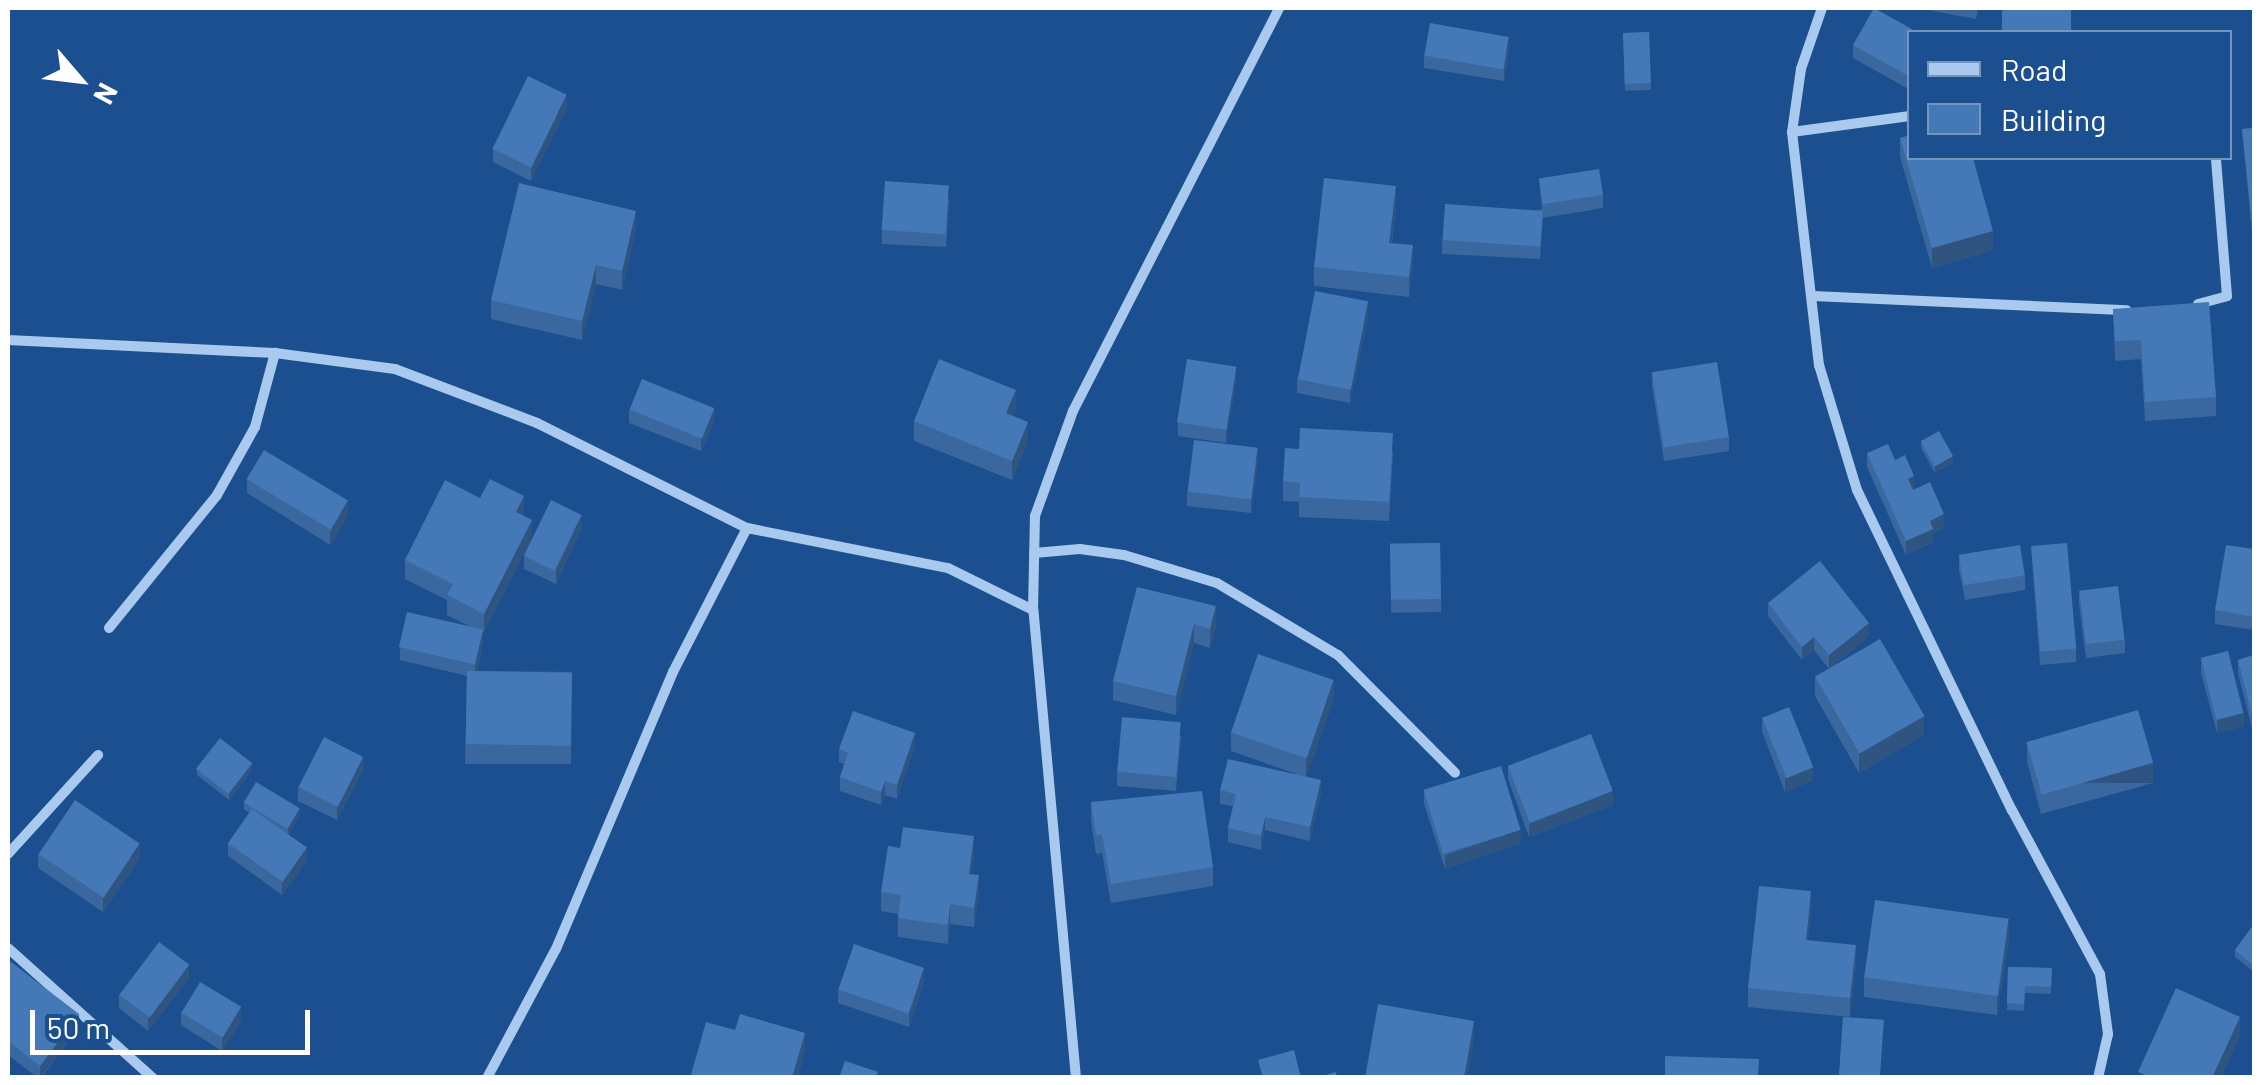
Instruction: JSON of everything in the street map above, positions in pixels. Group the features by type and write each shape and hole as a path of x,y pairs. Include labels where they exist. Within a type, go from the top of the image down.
{"street":[{"path":"1076,1078 1032,610 1035,516 1073,412 1279,8"},
{"path":"1822,8 1801,69 1792,132 1820,365 1857,490 2012,810 2100,974 2108,1034 2098,1078"},
{"path":"1792,132 1907,116"},
{"path":"2178,307 2226,296 2216,160"},
{"path":"1813,296 2147,311"},
{"path":"8,340 275,353 395,369 452,388 746,528 948,568 1032,610"},
{"path":"109,628 217,495 256,427 275,353"},
{"path":"487,1078 556,950 673,672 746,528"},
{"path":"1034,553 1080,548 1124,554 1233,592 1338,655 1455,773"},
{"path":"8,854 98,755"},
{"path":"8,948 154,1078"}],"building":[{"path":"1874,8 1913,30 1907,30 1907,75 1853,45"},
{"path":"2002,8 2071,8 2071,30 2002,30"},
{"path":"1430,23 1509,37 1503,69 1424,55"},
{"path":"1649,32 1651,83 1625,84 1623,33"},
{"path":"528,76 567,95 531,168 492,149"},
{"path":"2254,128 2254,232 2253,232 2242,129"},
{"path":"1907,136 1907,160 1974,160 1993,231 1932,248 1900,138"},
{"path":"1599,169 1603,195 1543,204 1539,179"},
{"path":"1324,178 1396,186 1389,243 1413,245 1409,277 1314,267"},
{"path":"885,181 949,185 945,234 882,230"},
{"path":"519,183 636,211 622,271 596,265 582,321 491,300"},
{"path":"1445,204 1543,211 1540,247 1442,240"},
{"path":"1315,291 1368,301 1351,390 1298,379"},
{"path":"2209,302 2216,397 2145,402 2141,340 2115,341 2113,309"},
{"path":"939,359 1016,390 1006,413 1028,422 1012,461 914,421"},
{"path":"1187,359 1236,367 1226,430 1177,422"},
{"path":"1717,362 1729,437 1664,447 1652,372"},
{"path":"642,379 714,408 702,439 630,410"},
{"path":"1300,428 1393,433 1389,502 1299,497 1300,483 1283,481 1285,448 1299,449"},
{"path":"1939,431 1953,456 1935,467 1921,441"},
{"path":"1194,440 1258,448 1251,499 1188,492"},
{"path":"1888,444 1895,460 1905,455 1914,476 1908,479 1913,490 1930,482 1944,514 1930,521 1933,529 1906,541 1867,453"},
{"path":"264,450 348,500 330,530 246,479"},
{"path":"490,479 524,496 516,512 532,520 484,614 447,595 453,584 405,560 445,480 480,498"},
{"path":"551,500 582,515 554,571 524,556"},
{"path":"1440,543 1441,599 1391,600 1390,544"},
{"path":"2067,543 2076,649 2040,652 2031,546"},
{"path":"2020,545 2025,576 1964,585 1959,555"},
{"path":"2226,545 2254,549 2254,617 2215,610"},
{"path":"1820,561 1869,623 1829,655 1814,637 1802,647 1768,603"},
{"path":"2118,586 2125,640 2086,644 2079,591"},
{"path":"1137,587 1216,606 1210,629 1194,624 1176,696 1113,681"},
{"path":"407,612 483,630 475,665 399,647"},
{"path":"1880,639 1924,716 1860,754 1815,676"},
{"path":"2228,651 2243,713 2216,720 2201,658"},
{"path":"1258,654 1334,680 1307,759 1231,732"},
{"path":"2254,655 2254,723 2238,660"},
{"path":"467,671 572,673 571,746 466,744"},
{"path":"1789,707 1813,767 1786,778 1762,718"},
{"path":"2138,710 2153,763 2042,795 2026,742"},
{"path":"853,711 915,733 897,785 885,781 881,792 840,777 848,753 839,749"},
{"path":"1122,717 1181,722 1176,777 1117,772"},
{"path":"1591,734 1613,791 1530,823 1508,766"},
{"path":"324,737 363,757 338,807 299,787"},
{"path":"220,738 252,763 228,794 196,769"},
{"path":"1228,759 1321,780 1310,827 1265,817 1261,836 1228,828 1236,794 1220,790"},
{"path":"1501,766 1521,830 1443,854 1424,790"},
{"path":"256,782 300,808 287,829 244,803"},
{"path":"1202,791 1213,867 1111,884 1102,834 1096,835 1091,802"},
{"path":"75,800 140,844 103,898 39,854"},
{"path":"252,809 307,847 283,882 228,843"},
{"path":"903,827 974,836 969,874 979,875 974,908 950,904 948,925 898,918 901,895 881,892 888,846 900,848"},
{"path":"1759,886 1811,891 1806,940 1856,945 1850,998 1748,988"},
{"path":"1875,900 2009,919 1998,996 1864,977"},
{"path":"2254,924 2254,966 2235,950"},
{"path":"159,942 189,965 150,1018 119,995"},
{"path":"854,944 924,968 908,1013 838,989"},
{"path":"11,962 79,1014 40,1066 8,1041"},
{"path":"2008,967 2052,968 2051,987 2025,986 2024,1004 2007,1003"},
{"path":"200,982 241,1007 223,1038 181,1013"},
{"path":"2176,988 2240,1017 2212,1078 2151,1078 2138,1072"},
{"path":"1378,1004 1474,1021 1464,1078 1365,1078"},
{"path":"740,1014 805,1033 792,1078 690,1078 706,1022 735,1030"},
{"path":"1843,1017 1884,1020 1880,1078 1839,1075"},
{"path":"1294,1050 1301,1078 1263,1078 1258,1060"},
{"path":"1665,1056 1759,1059 1758,1078 1665,1078"},
{"path":"845,1061 878,1072 876,1078 839,1078"},
{"path":"1336,1072 1337,1078 1315,1078"}]}
